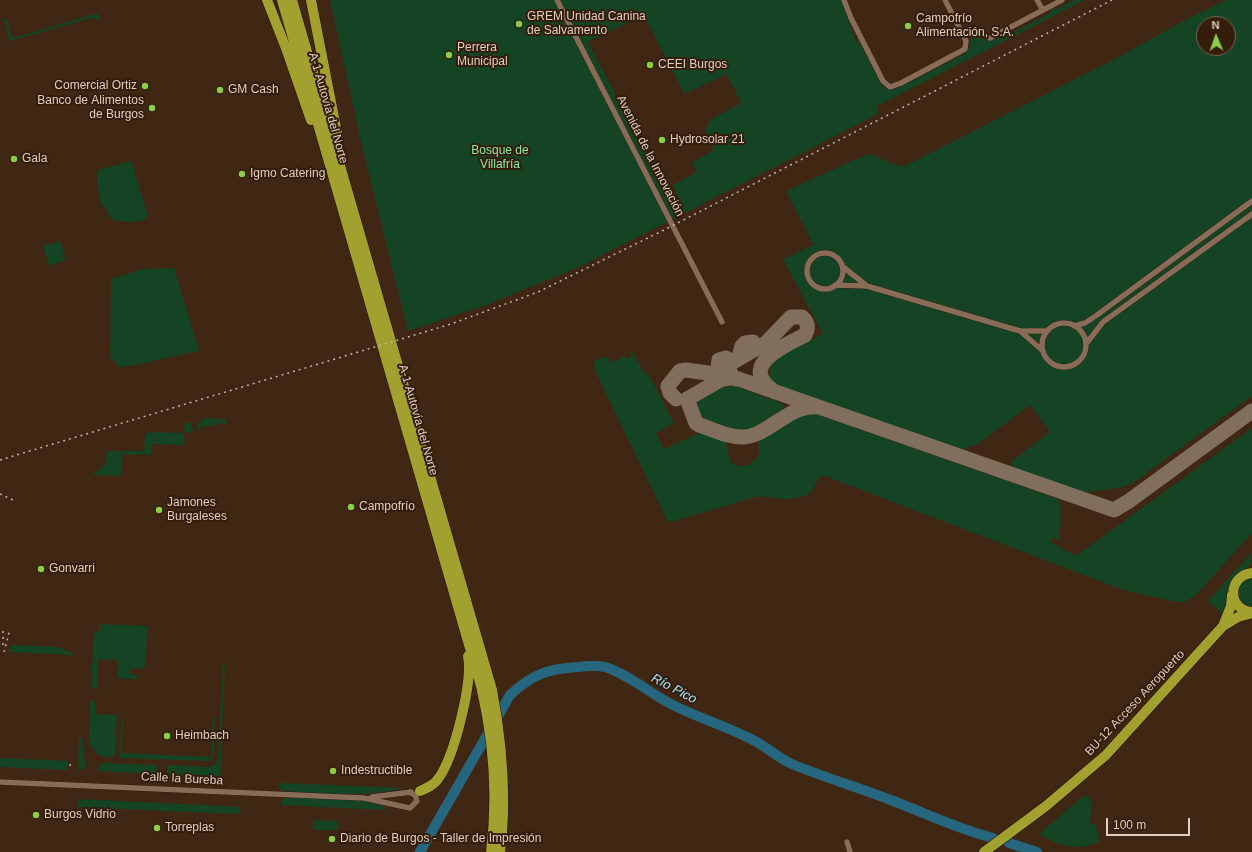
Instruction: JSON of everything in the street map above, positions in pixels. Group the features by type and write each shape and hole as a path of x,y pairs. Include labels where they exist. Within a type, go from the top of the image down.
{"highway":[{"path":"265,0 287,50 320,148 346,233 353,241"},
{"name":"A-1 Autovía del Norte","path":"282,0 480,680 492,740 494,800 491,852"},
{"name":"A-1 Autovía del Norte","path":"292,0 492,690 499,728 504,789 500,852"},
{"path":"311,0 336,132 358,228"},
{"path":"420,791 435,782 446,765 469,683 469,659 438,550 436,527"},
{"name":"BU-12 Acceso Aeropuerto","path":"1223,626 1231,606 1236,582 1248,574"},
{"path":"1233,594 1237,605 1241,609 1252,613"},
{"name":"BU-12 Acceso Aeropuerto","path":"984,852 1052,802 1106,755 1223,626 1238,617 1252,613"}],"street":[{"name":"Avenida de la Innovación","path":"557,0 722,322"},
{"path":"844,0 851,18 883,81 890,87 901,83 965,49 966,41 945,0"},
{"path":"1037,0 1042,10"},
{"path":"990,38 1062,0"},
{"path":"867,286 842,266 837,258 826,253 815,256 808,266 808,277 816,286 827,289 835,286 867,286 1020,331 1047,331 1060,324 1074,326 1085,323 1099,314 1252,201"},
{"path":"1020,331 1029,337 1043,351 1051,363 1064,367 1071,366 1082,357 1086,344 1104,322 1252,214"},
{"path":"835,286 843,274 842,266"},
{"path":"1074,326 1084,336 1086,344"},
{"path":"1043,351 1042,344 1047,331"},
{"path":"1248,574 1252,566"},
{"name":"Calle la Bureba","path":"0,782 364,798 410,808 417,801 415,795 409,792"},
{"name":"Calle la Bureba","path":"364,798 420,791"},
{"path":"847,842 850,852"}],"green space":[{"name":"Bosque de Villafría","path":"330,0 842,0 856,42 859,41 883,87 890,90 898,88 966,53 969,48 970,40 986,32 991,41 1003,34 1006,36 1050,13 1051,8 1055,10 1074,0 1085,0 877,106 878,114 685,213 673,185 697,172 692,162 714,150 705,131 710,120 741,103 727,74 684,94 644,15 588,42 679,216 579,267 489,304 408,331 360,137"},
{"path":"1226,0 1252,0 1252,396 1133,483 1120,488 1079,493 1012,469 1012,461 1050,432 1030,405 978,444 959,450 773,383 769,377 772,363 780,356 823,334 783,259 814,245 786,191 868,154 895,165 905,166 1115,59 1189,18"},
{"path":"98,13 100,21 91,18 10,41 3,19 6,18 13,38"},
{"path":"131,161 148,216 136,222 111,219 101,203 97,183 98,170"},
{"path":"60,241 66,260 49,266 43,246"},
{"path":"174,268 199,351 119,367 110,356 111,279 143,269"},
{"path":"632,351 644,373 648,373 674,424 656,433 664,449 702,432 725,440 730,459 735,465 749,465 759,455 758,440 761,436 806,413 813,413 1058,499 1060,512 1060,538 1058,540 1054,537 1050,542 1076,556 1252,428 1252,533 1195,596 1184,602 1177,602 1126,591 825,476 819,477 811,493 802,496 787,499 764,496 755,497 671,522 667,520 596,373 594,361 604,356 607,359 609,358 611,363 625,356 627,359 632,357 630,352"},
{"path":"735,386 781,403 784,406 782,413 743,432 704,421 696,407 699,398 721,387"},
{"path":"204,418 226,419 226,424 214,423 214,426 201,426 201,430 197,430 197,425"},
{"path":"185,422 191,423 193,431 184,433"},
{"path":"148,432 184,433 184,445 152,444 151,455 122,454 121,476 94,475 94,472 104,466 107,451 144,451 145,436"},
{"path":"1252,552 1250,565 1239,574 1224,615 1208,601"},
{"path":"1252,576 1252,609 1241,604 1236,590 1240,583"},
{"path":"99,624 148,626 145,666 143,669 131,668 130,675 139,675 136,679 117,678 118,660 98,659 97,689 91,688 94,631 99,631"},
{"path":"11,645 58,647 75,655 8,652"},
{"path":"225,663 220,777 167,775 167,765 210,767 218,761 223,664"},
{"path":"90,700 95,701 95,714 117,715 115,754 113,757 99,756 89,744"},
{"path":"213,717 215,717 214,756 211,761 120,758 119,756 123,719 122,753 211,757"},
{"path":"79,737 83,738 84,760 86,760 85,768 78,771"},
{"path":"0,758 69,761 68,770 0,767"},
{"path":"102,763 157,765 157,774 98,771 97,769"},
{"path":"279,783 405,788 375,793 329,794 282,791 279,788"},
{"path":"1088,795 1092,803 1090,824 1096,824 1099,842 1083,847 1068,846 1053,842 1039,834 1082,797"},
{"path":"286,797 364,800 383,805 386,810 281,805 282,800"},
{"path":"78,799 241,807 240,812 237,814 77,807"},
{"path":"313,820 338,821 337,830 313,830"}],"waterway":[{"name":"Río Pico","path":"420,852 510,695 533,677 549,671 591,666 605,667 624,675 671,704 744,736 792,764 888,799 953,825 993,838"},
{"name":"Río Pico","path":"1009,843 1037,852"}],"taxiway":[{"path":"736,379 730,372 732,362 766,343 791,317 802,317 806,321 807,325 805,335 776,351 762,365 760,374 764,383 775,392"},
{"path":"730,376 721,373 718,369 719,360 726,358 733,362 757,348 753,342 745,343 742,346 740,353"},
{"path":"676,399 670,393 668,386 680,371 686,370 730,376 1114,510 1129,501 1252,411"},
{"path":"731,378 722,379 687,399 696,423 727,435 744,437 762,431 796,411 814,407"}],"railway":[{"path":"0,460 451,324 538,292 662,231 1112,0"},
{"path":"0,494 13,500"},
{"path":"3,629 3,645"},
{"path":"4,652 10,629"},
{"path":"70,766 71,762"}],"place":[{"name":"GREM Unidad Canina de Salvamento","path":"519,24"},
{"name":"Campofrío Alimentación, S.A.","path":"908,26"},
{"name":"Perrera Municipal","path":"449,55"},
{"name":"CEEI Burgos","path":"650,65"},
{"name":"Comercial Ortiz","path":"145,86"},
{"name":"GM Cash","path":"220,90"},
{"name":"Banco de Alimentos de Burgos","path":"152,108"},
{"name":"Hydrosolar 21","path":"662,140"},
{"name":"Gala","path":"14,159"},
{"name":"Igmo Catering","path":"242,174"},
{"name":"Campofrío","path":"351,507"},
{"name":"Jamones Burgaleses","path":"159,510"},
{"name":"Gonvarri","path":"41,569"},
{"name":"Heimbach","path":"167,736"},
{"name":"Indestructible","path":"333,771"},
{"name":"Burgos Vidrio","path":"36,815"},
{"name":"Torreplas","path":"157,828"},
{"name":"Diario de Burgos - Taller de Impresión","path":"332,839"}]}
